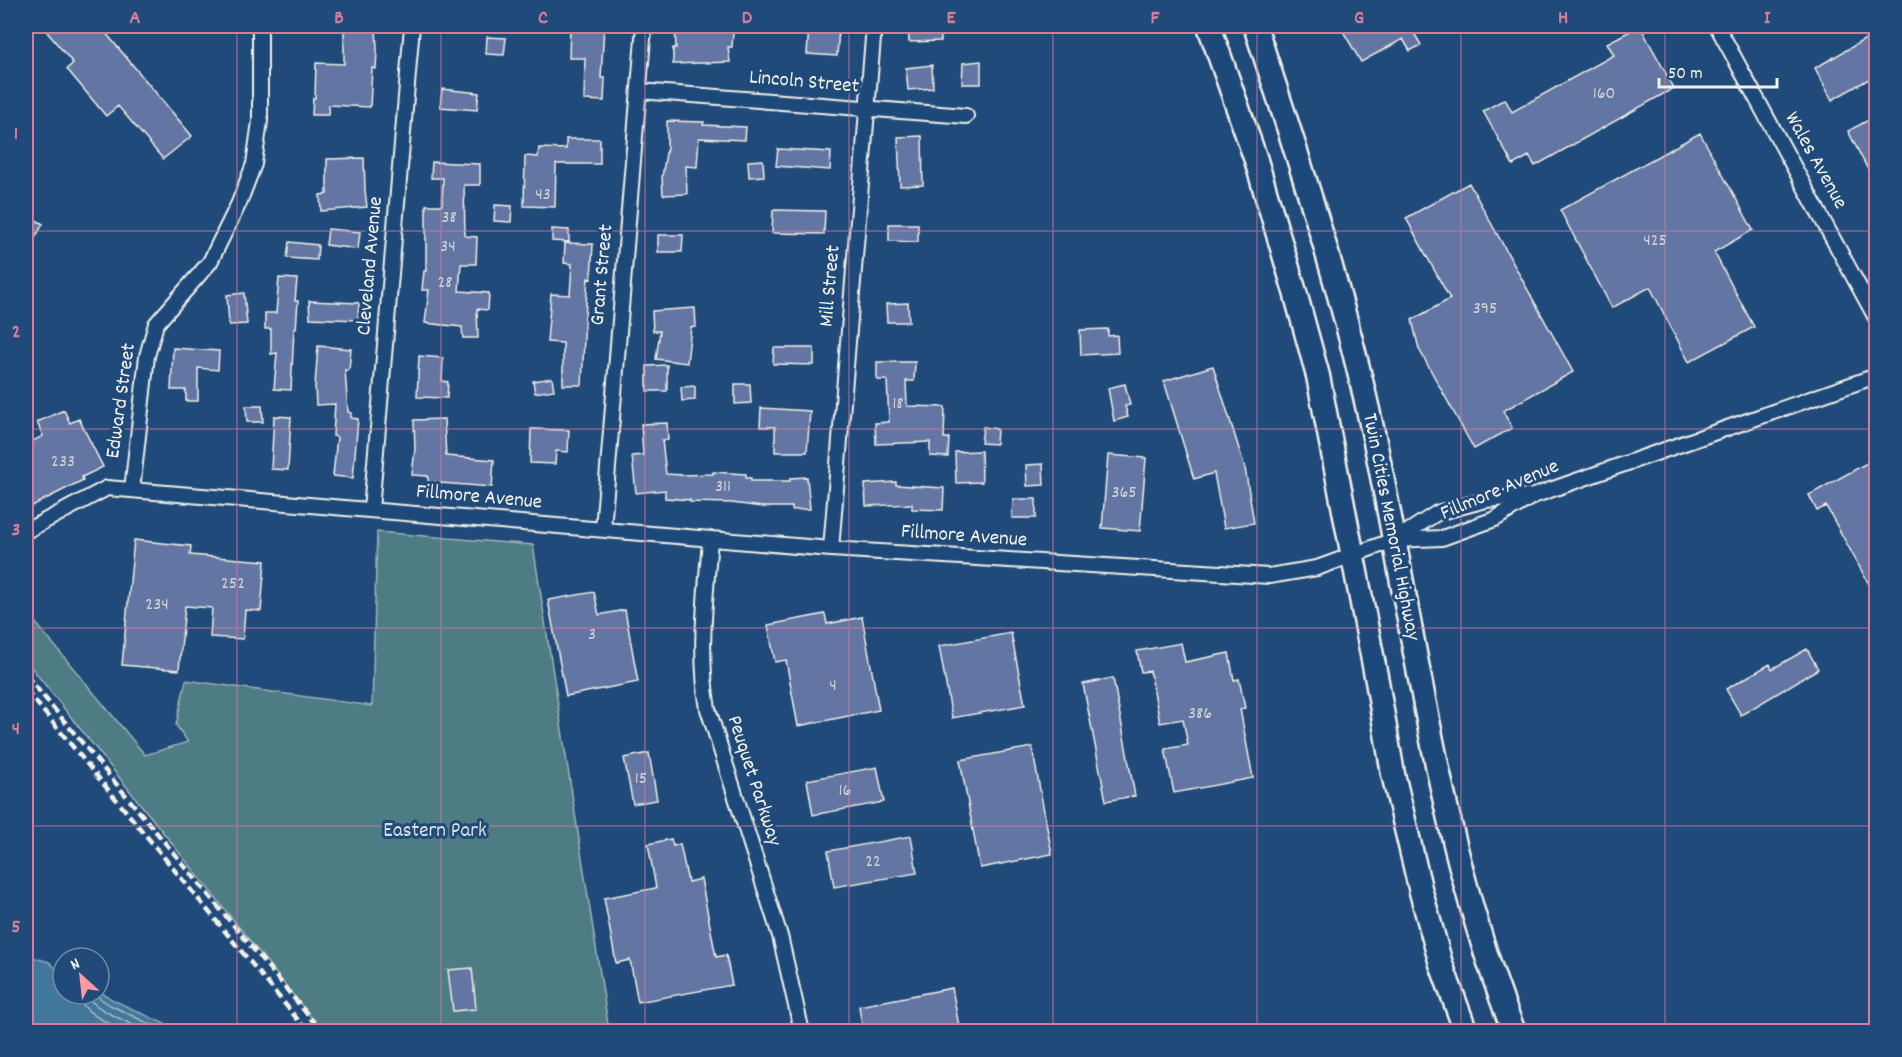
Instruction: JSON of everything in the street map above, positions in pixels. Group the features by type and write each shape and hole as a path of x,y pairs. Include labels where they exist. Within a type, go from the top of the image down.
{"main road":[{"name":"Twin Cities Memorial Highway","path":"1209,26 1256,160 1296,292 1318,376 1393,774 1441,964 1466,1032"},
{"name":"Twin Cities Memorial Highway","path":"1255,26 1342,302 1374,437 1436,766 1475,922 1514,1032"}],"street":[{"name":"Edward Street","path":"132,490 147,356 156,324 210,262 239,203 254,164 260,121 259,26"},
{"name":"Cleveland Avenue","path":"371,510 412,26"},
{"name":"Grant Street","path":"603,529 644,26"},
{"name":"Mill Street","path":"831,549 874,26"},
{"name":"Wales Avenue","path":"1717,26 1876,318"},
{"name":"Lincoln Street","path":"639,91 966,116"},
{"name":"Fillmore Avenue","path":"26,531 106,488 831,549 1269,576 1317,568 1394,540 1442,538 1495,519 1533,496 1876,376"},
{"path":"1394,540 1437,513 1486,500 1533,496"},
{"name":"Peuquet Parkway","path":"711,539 702,656 703,682 708,708 780,936 802,1032"}],"green space":[{"name":"Eastern Park","path":"377,532 533,545 609,1031 322,1031 26,661 26,611 145,755 188,742 176,725 186,680 372,706"}],"water":[{"path":"26,955 51,964 51,1006 111,1006 111,999 180,1031 26,1031"}],"building":[{"path":"42,26 100,26 192,136 163,159 118,106 106,116 67,69 73,63"},
{"path":"344,26 376,26 376,69 372,68 370,107 329,105 328,115 312,115 316,63 344,64"},
{"path":"570,26 604,26 601,78 605,78 604,101 584,100 585,58 569,58"},
{"path":"675,26 700,26 700,31 733,32 732,47 728,47 730,62 673,64 673,48 676,48"},
{"path":"809,26 839,26 837,56 807,54"},
{"path":"908,26 941,26 941,41 909,42"},
{"path":"1340,26 1428,26 1414,33 1421,45 1410,51 1403,39 1361,62"},
{"path":"1640,26 1674,88 1535,166 1529,156 1513,165 1483,111 1505,99 1512,112 1614,55 1607,43"},
{"path":"1876,33 1876,75 1832,100 1815,68"},
{"path":"487,37 506,38 504,55 486,54"},
{"path":"981,61 981,84 962,84 963,63"},
{"path":"932,65 933,88 908,90 906,68"},
{"path":"442,89 479,93 477,110 440,107"},
{"path":"1876,116 1876,185 1848,131"},
{"path":"667,121 704,122 703,125 746,127 745,140 699,138 697,167 686,166 687,194 663,195 662,177 667,147"},
{"path":"1700,133 1753,230 1714,252 1754,327 1689,362 1650,287 1612,308 1560,210"},
{"path":"922,136 923,185 900,186 898,137"},
{"path":"566,139 600,139 600,164 556,164 555,207 524,206 525,156 538,157 539,148 566,149"},
{"path":"778,149 831,152 830,170 776,166"},
{"path":"364,158 367,207 321,211 320,195 327,194 327,159"},
{"path":"763,160 764,176 749,177 748,161"},
{"path":"432,162 480,164 480,185 464,185 465,236 477,237 476,264 461,264 459,291 489,293 488,310 477,309 478,338 463,338 462,327 425,323 429,290 422,290 424,271 426,271 426,205 442,205 443,178 431,178"},
{"path":"1469,183 1573,372 1503,411 1512,428 1474,449 1419,349 1412,320 1450,299 1406,218"},
{"path":"495,205 512,206 511,222 494,221"},
{"path":"773,210 825,211 824,234 772,233"},
{"path":"26,214 43,224 26,253"},
{"path":"889,224 918,224 918,242 889,241"},
{"path":"328,229 360,232 358,249 326,245"},
{"path":"552,229 569,230 569,242 552,241"},
{"path":"658,235 683,235 682,252 658,252"},
{"path":"289,242 318,245 317,260 287,258"},
{"path":"565,243 593,244 591,279 588,278 585,316 582,385 563,385 563,343 547,342 551,294 570,295 572,264 564,263"},
{"path":"279,278 297,279 295,301 298,301 291,390 274,389 277,353 271,354 271,329 265,329 265,313 276,313"},
{"path":"244,293 247,324 229,325 227,295"},
{"path":"309,301 359,303 358,320 310,318"},
{"path":"908,303 909,322 887,322 886,304"},
{"path":"695,308 696,327 691,327 687,363 656,359 660,331 653,331 652,311"},
{"path":"1108,329 1108,336 1117,335 1118,353 1081,355 1080,330"},
{"path":"318,346 351,349 349,370 345,370 348,412 351,413 351,418 358,419 353,478 333,476 337,437 333,436 335,404 316,405"},
{"path":"173,348 219,351 218,370 198,368 198,401 186,401 186,390 171,390"},
{"path":"774,348 814,348 814,365 773,364"},
{"path":"419,356 443,358 442,381 448,382 447,398 417,397"},
{"path":"877,362 915,362 914,381 906,381 907,406 945,407 944,438 949,438 948,457 930,456 930,442 876,444 875,423 889,422 887,380 877,380"},
{"path":"667,365 667,391 647,391 647,366"},
{"path":"1213,366 1245,468 1254,523 1224,528 1214,473 1194,479 1164,381"},
{"path":"552,378 554,390 535,393 533,381"},
{"path":"735,384 750,384 751,403 735,404"},
{"path":"1125,384 1130,405 1125,406 1128,417 1114,421 1108,388"},
{"path":"695,386 695,400 682,401 681,387"},
{"path":"246,406 262,406 263,422 247,422"},
{"path":"761,408 810,411 807,452 775,452 775,427 760,427"},
{"path":"64,410 70,423 79,419 103,467 82,477 83,480 26,509 26,458 32,455 27,444 43,436 37,422"},
{"path":"274,416 291,417 288,470 271,469"},
{"path":"444,419 446,456 494,460 492,487 428,482 428,476 412,475 415,449 414,420"},
{"path":"667,423 668,440 662,440 666,474 713,474 713,472 746,474 746,478 751,478 751,481 790,481 790,478 807,477 810,509 792,510 792,507 690,502 690,500 665,498 665,490 636,493 632,456 643,455 641,424"},
{"path":"983,427 997,429 996,444 981,443"},
{"path":"531,429 569,430 568,452 556,451 555,464 530,463"},
{"path":"981,451 982,482 956,483 955,452"},
{"path":"1108,455 1146,458 1140,531 1102,528"},
{"path":"1876,458 1876,597 1826,506 1817,511 1809,495"},
{"path":"1043,464 1044,485 1027,486 1026,465"},
{"path":"896,482 896,485 944,488 943,510 912,509 912,504 866,506 865,484"},
{"path":"1013,499 1036,499 1036,518 1012,518"},
{"path":"134,540 191,546 190,555 265,561 261,611 245,610 243,639 210,637 212,608 185,606 179,670 122,665"},
{"path":"594,592 599,615 625,610 638,682 566,696 548,600"},
{"path":"825,614 827,624 862,617 879,710 798,726 786,660 775,662 768,625"},
{"path":"1011,633 1025,705 952,718 939,646"},
{"path":"1181,643 1185,662 1229,653 1234,680 1239,679 1245,708 1240,709 1253,778 1174,793 1165,749 1188,745 1183,719 1160,723 1150,671 1141,672 1137,651"},
{"path":"1807,649 1818,669 1741,715 1726,689 1770,664 1772,669"},
{"path":"1113,678 1135,796 1106,801 1083,684"},
{"path":"1032,747 1052,854 980,868 960,760"},
{"path":"649,753 657,800 633,804 624,758"},
{"path":"877,767 884,802 813,815 807,780"},
{"path":"911,836 917,873 834,887 828,851"},
{"path":"671,839 673,846 680,844 688,882 701,879 716,957 726,955 732,985 638,1002 630,960 616,963 604,898 656,888 648,844"},
{"path":"472,968 476,1009 453,1011 448,970"},
{"path":"952,988 960,1032 863,1032 859,1006"}],"railway":[{"path":"26,675 322,1032"},
{"path":"26,690 308,1032"}]}
